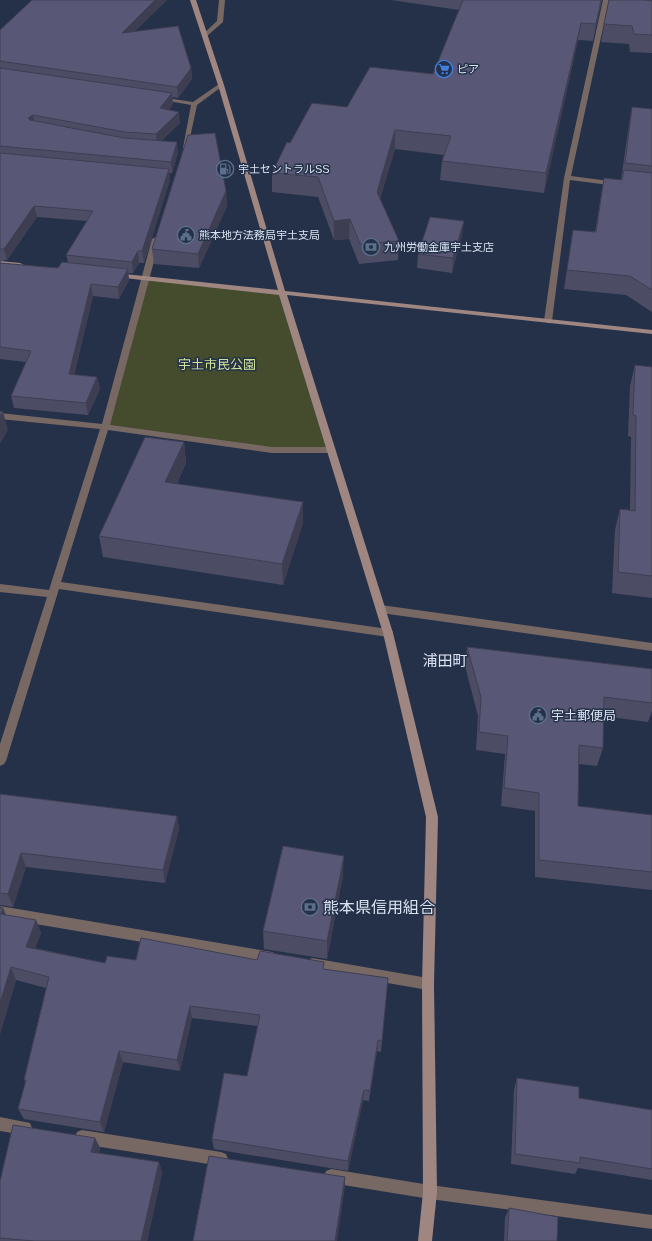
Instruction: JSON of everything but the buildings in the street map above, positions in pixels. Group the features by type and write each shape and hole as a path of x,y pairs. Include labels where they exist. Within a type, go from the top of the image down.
{"street":[{"path":"193,0 222,85 282,292 381,609 432,817 428,984 430,1192 425,1241"},
{"path":"205,35 220,22 222,0"},
{"path":"548,321 567,178 607,11 606,0"},
{"path":"596,9 607,11"},
{"path":"181,152 194,104 222,85"},
{"path":"155,98 194,104"},
{"path":"567,178 621,184"},
{"path":"0,760 105,427 157,235"},
{"path":"0,263 30,266"},
{"path":"106,274 652,332"},
{"path":"0,416 105,427 272,450 332,450"},
{"path":"0,588 53,590 388,633"},
{"path":"381,609 652,647"},
{"path":"0,912 428,984"},
{"path":"0,1124 39,1130"},
{"path":"70,1135 235,1161"},
{"path":"321,1175 430,1192 652,1222"}],"green space":[{"name":"宇土市民公園","path":"144,279 282,292 332,450 272,450 105,427"}],"place":[{"name":"ピア","path":"444,69"},
{"name":"宇土セントラルSS","path":"225,169"},
{"name":"熊本地方法務局宇土支局","path":"186,235"},
{"name":"九州労働金庫宇土支店","path":"371,247"},
{"name":"宇土郵便局","path":"538,715"},
{"name":"熊本県信用組合","path":"310,907"}],"district":[{"name":"浦田町","path":"445,660"}]}
